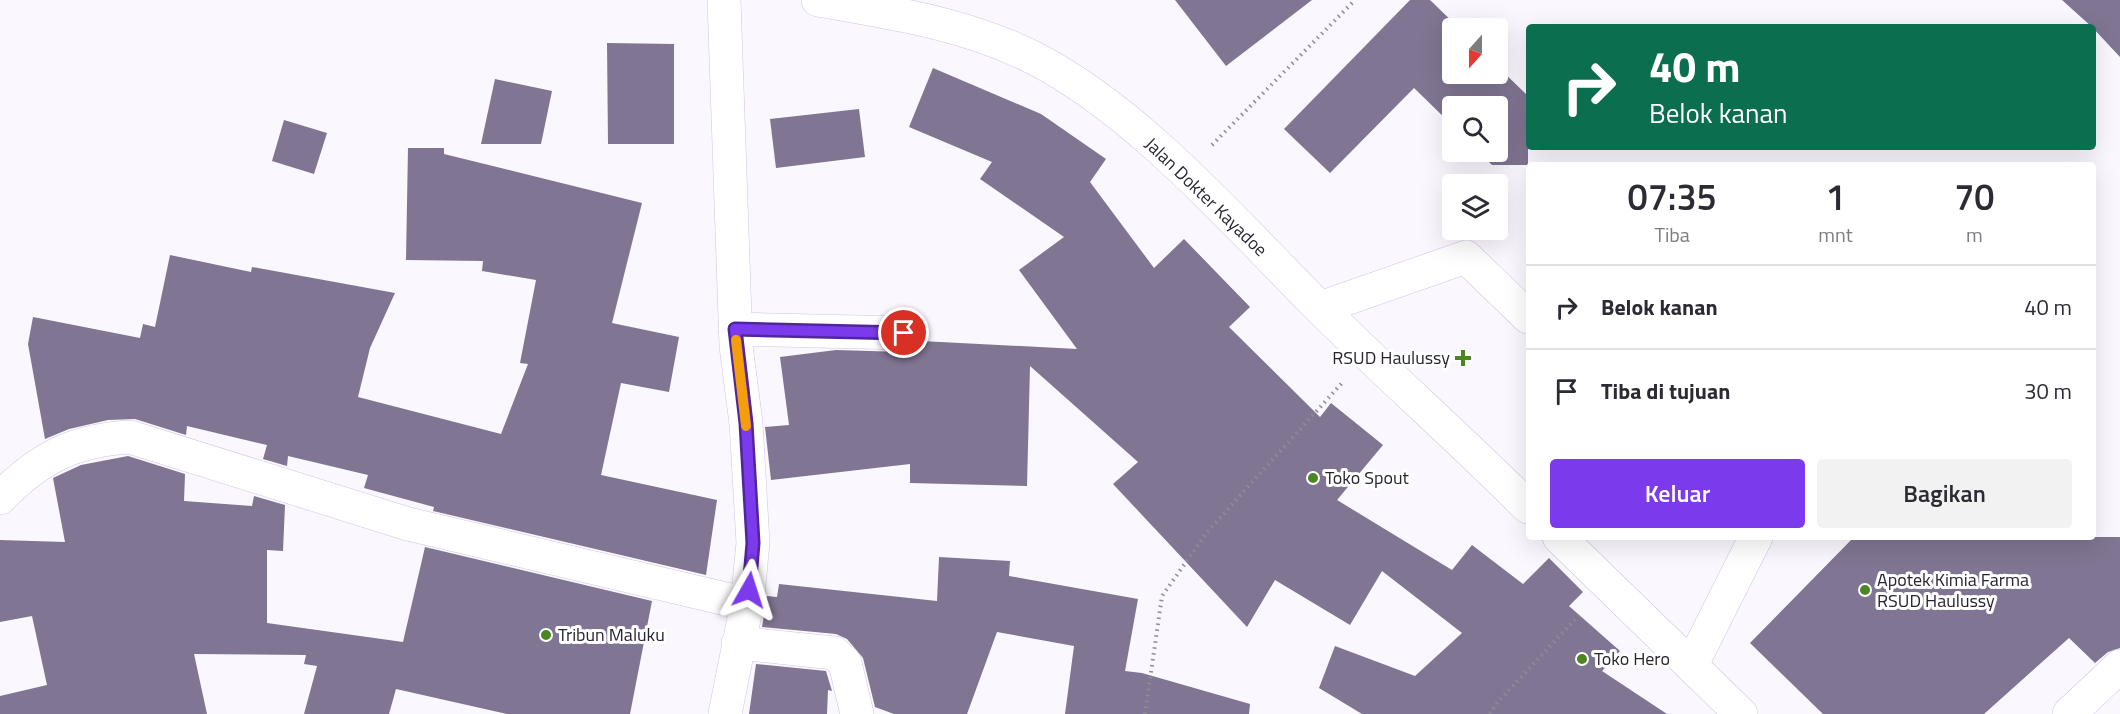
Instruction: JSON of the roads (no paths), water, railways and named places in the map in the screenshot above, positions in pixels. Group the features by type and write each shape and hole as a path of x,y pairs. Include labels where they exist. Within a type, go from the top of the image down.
{"street":[{"path":"724,0 735,329 746,423 753,543 747,604 725,714"},
{"name":"Jalan Dokter Kayadoe","path":"818,0 867,4 976,32 1034,58 1116,113 1184,173 1320,308 1456,435 1526,505"},
{"path":"1320,308 1466,257 1526,315"},
{"path":"735,329 904,333"},
{"path":"0,498 25,473 61,452 100,439 130,437 408,524 747,604"},
{"path":"1561,540 1692,664 1741,714"},
{"path":"1692,664 1754,540"},
{"path":"738,643 834,653 845,663 857,714"},
{"path":"2069,714 2120,666"}],"place":[{"name":"RSUD Haulussy","path":"1463,358"},
{"name":"Toko Spout","path":"1313,478"},
{"name":"Apotek Kimia Farma RSUD Haulussy","path":"1865,590"},
{"name":"Tribun Maluku","path":"546,635"},
{"name":"Toko Hero","path":"1582,659"}]}
